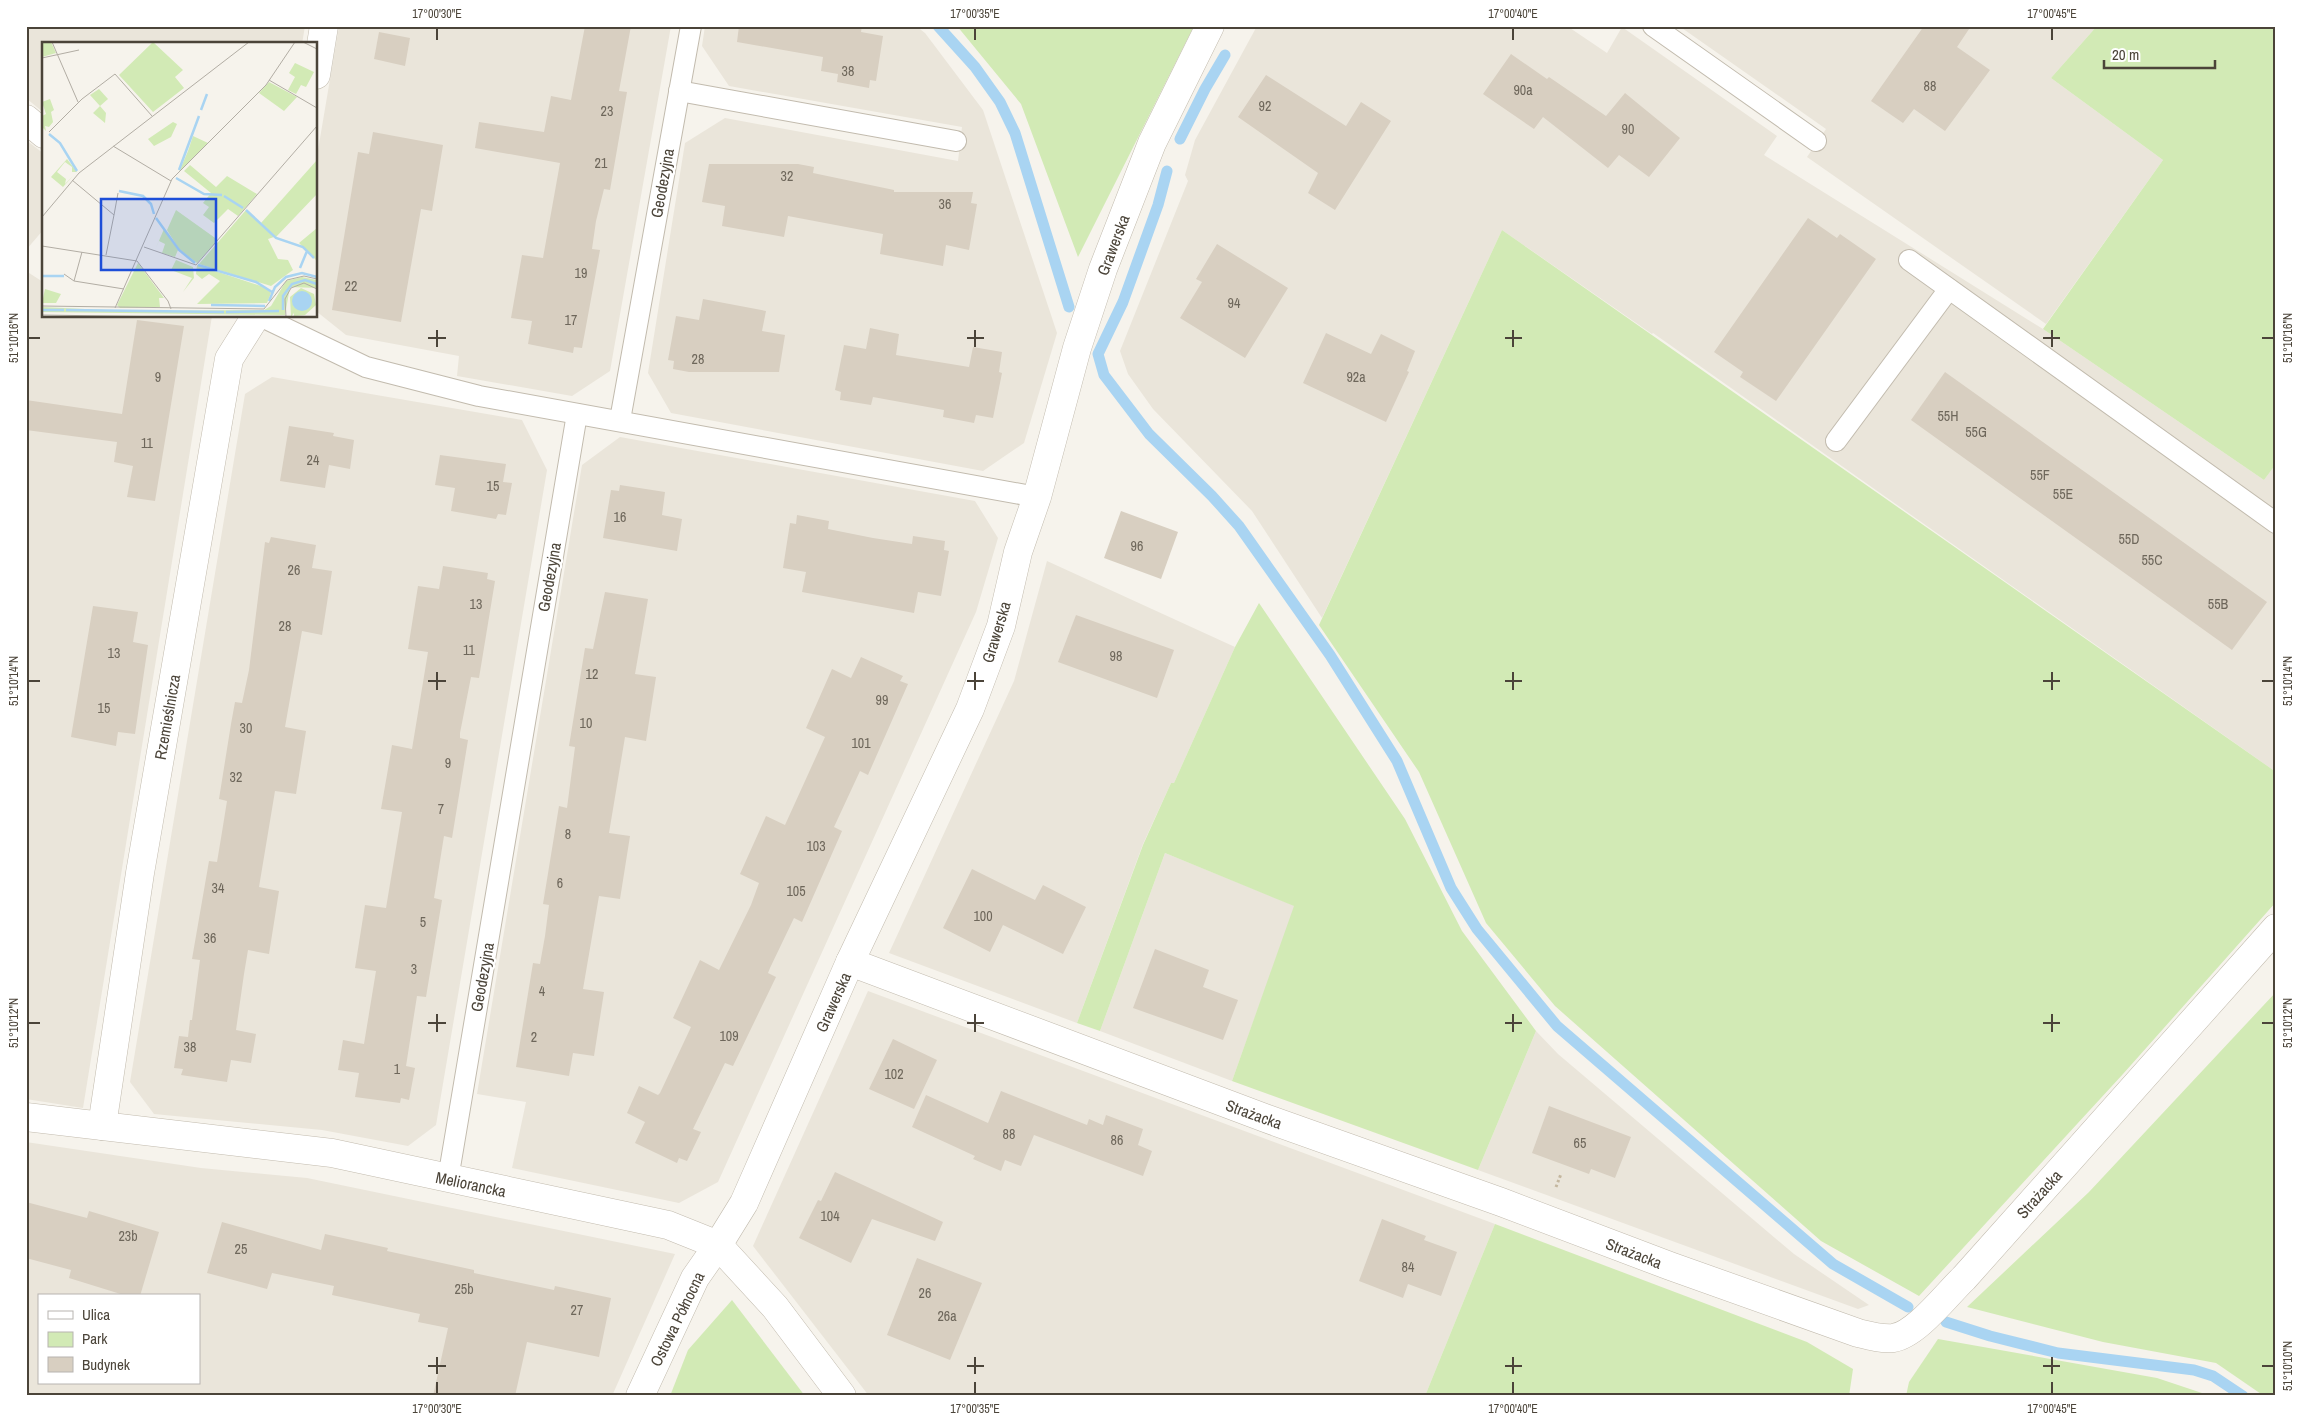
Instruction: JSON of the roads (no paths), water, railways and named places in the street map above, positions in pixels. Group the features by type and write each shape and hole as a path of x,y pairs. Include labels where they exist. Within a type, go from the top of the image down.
{"street":[{"path":"318,64 324,26"},
{"name":"Grawerska","path":"718,1245 744,1203 850,962 970,709 1001,626 1018,552 1037,497 1077,348 1103,269 1152,143 1210,26"},
{"path":"26,120 42,132"},
{"name":"Rzemieślnicza","path":"102,1126 140,873 229,359 255,318"},
{"name":"Strażacka","path":"850,962 1265,1118 1501,1202 1688,1272 1858,1333 1878,1338 1894,1338 1906,1333 1919,1323 1964,1278 2276,928"},
{"name":"Meliorancka","path":"26,1117 332,1153 668,1225 718,1245 775,1307 842,1396"},
{"name":"Ostowa Północna","path":"640,1396 695,1278 718,1245"}],"lane":[{"name":"Geodezyjna","path":"620,420 691,26"},
{"path":"1652,26 1816,141"},
{"path":"679,91 956,141"},
{"path":"1909,260 2276,522"},
{"path":"1836,441 1948,289"},
{"path":"264,318 366,368 479,396 1037,497"},
{"name":"Geodezyjna","path":"448,1178 577,414"}],"waterway":[{"path":"938,26 975,67 1000,102 1015,133 1069,307"},
{"path":"1180,139 1205,89 1225,55"},
{"path":"1167,171 1158,205 1123,302 1098,354 1104,375 1149,434 1212,496 1239,526 1330,655 1397,761 1451,888 1477,929 1557,1026 1833,1264 1908,1307"},
{"path":"1946,1322 1990,1336 2058,1353 2194,1370 2213,1376 2243,1396"}]}
